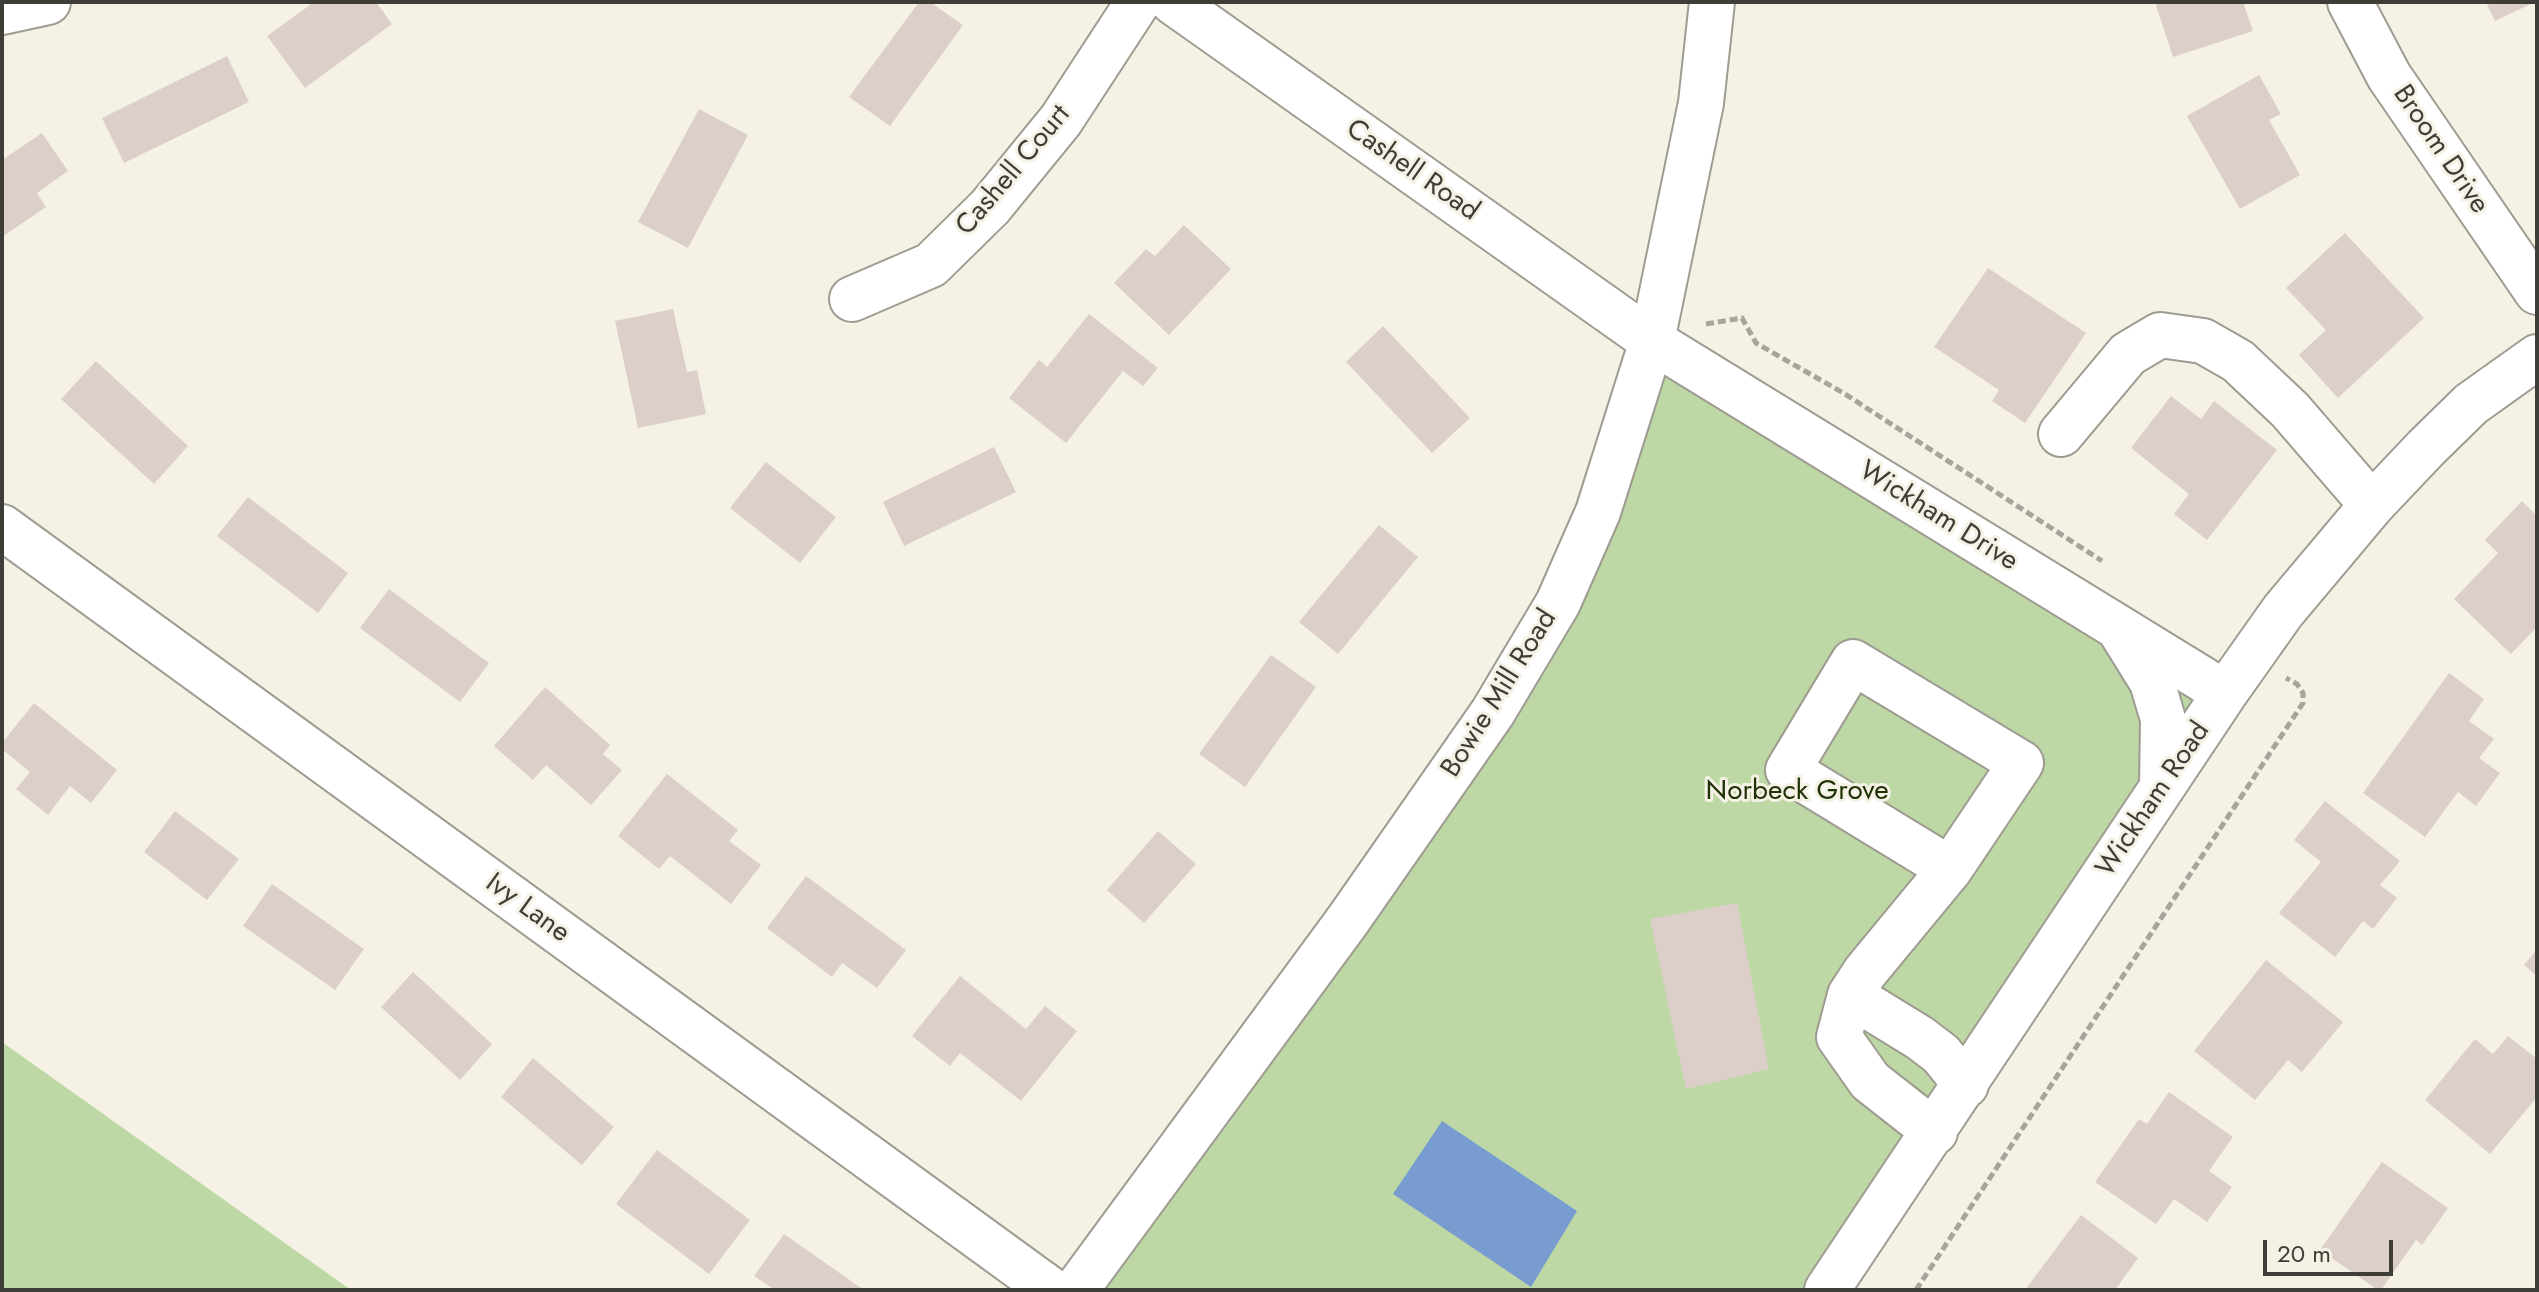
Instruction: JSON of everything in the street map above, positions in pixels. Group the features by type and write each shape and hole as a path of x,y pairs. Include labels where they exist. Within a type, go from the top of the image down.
{"street":[{"path":"2,12 48,2"},
{"name":"Cashell Court","path":"852,299 931,265 990,207 1061,120 1138,2"},
{"name":"Cashell Road","path":"1173,2 1652,341"},
{"name":"Bowie Mill Road","path":"1076,1290 1339,933 1493,712 1558,603 1598,512 1652,341 1701,103 1712,2"},
{"name":"Broom Drive","path":"2350,2 2389,76 2537,292"},
{"path":"2061,434 2128,354 2160,335 2203,341 2238,361 2290,410 2372,505"},
{"name":"Wickham Drive","path":"1652,341 2225,693"},
{"name":"Wickham Road","path":"1827,1290 2225,693 2283,611 2372,505 2471,404 2537,357"},
{"name":"Ivy Lane","path":"2,527 1051,1290"},
{"path":"2117,627 2152,682 2163,719 2162,787"},
{"path":"1935,1132 1870,1081 1839,1037 1850,995 1865,972 1950,869 2021,763 1853,662 1788,770 1950,869"},
{"path":"1850,995 1941,1054 1966,1085"}],"green space":[{"name":"Norbeck Grove","path":"1652,341 2225,693 1827,1290 1076,1290 1493,712"},
{"path":"2,1042 351,1290 2,1290"}],"water":[{"path":"1442,1121 1577,1211 1531,1287 1393,1194"}],"building":[{"path":"314,2 376,2 392,24 305,88 267,36"},
{"path":"919,2 930,2 963,25 890,126 849,97"},
{"path":"2155,2 2243,2 2253,31 2173,57"},
{"path":"2486,2 2535,2 2495,21"},
{"path":"227,56 249,102 124,163 102,118"},
{"path":"2259,75 2281,114 2269,120 2300,175 2240,209 2187,116"},
{"path":"699,109 748,135 688,248 638,222"},
{"path":"42,133 68,171 37,193 46,207 2,237 2,160"},
{"path":"1184,225 1231,269 1169,335 1114,283 1146,249 1155,256"},
{"path":"2345,233 2424,318 2338,398 2299,355 2326,330 2286,288"},
{"path":"1988,268 2086,333 2025,423 1992,401 1999,390 1934,347"},
{"path":"673,309 687,372 697,370 706,414 638,428 615,321"},
{"path":"1089,314 1158,368 1143,386 1123,371 1066,443 1009,398 1039,360 1047,367"},
{"path":"1383,326 1470,418 1432,453 1346,362"},
{"path":"96,361 188,446 154,484 61,399"},
{"path":"2171,396 2201,419 2214,401 2277,450 2207,540 2174,514 2189,494 2131,448"},
{"path":"994,447 1016,492 904,546 883,502"},
{"path":"766,462 836,517 800,563 730,508"},
{"path":"248,497 348,573 318,613 217,536"},
{"path":"2522,501 2537,516 2537,627 2511,654 2454,599 2498,553 2485,540"},
{"path":"1379,525 1418,557 1338,654 1299,622"},
{"path":"389,589 489,663 460,702 360,628"},
{"path":"1271,655 1316,687 1245,787 1199,754"},
{"path":"2449,673 2484,699 2469,721 2494,739 2479,758 2500,773 2476,806 2458,792 2425,837 2363,793"},
{"path":"545,687 610,745 603,754 622,770 591,805 546,765 533,780 494,746"},
{"path":"34,703 117,770 91,803 70,786 48,815 16,789 30,772 2,749 2,743"},
{"path":"667,774 738,830 729,841 761,865 731,904 670,856 659,869 618,836"},
{"path":"2325,801 2400,861 2380,885 2397,898 2373,929 2363,921 2335,957 2279,913 2321,862 2294,840"},
{"path":"175,811 239,859 207,900 144,852"},
{"path":"1158,831 1196,864 1144,923 1107,890"},
{"path":"806,876 906,950 877,988 842,963 832,977 767,928"},
{"path":"272,884 364,949 335,990 243,926"},
{"path":"1737,903 1769,1069 1686,1089 1650,919"},
{"path":"2537,949 2537,976 2524,965"},
{"path":"2266,960 2343,1022 2302,1072 2288,1060 2255,1100 2194,1051"},
{"path":"413,972 492,1044 460,1080 381,1007"},
{"path":"960,976 1026,1029 1045,1006 1077,1031 1021,1101 960,1053 950,1066 912,1036"},
{"path":"2508,1036 2537,1059 2537,1097 2490,1154 2425,1100 2475,1039 2493,1054"},
{"path":"533,1058 614,1127 582,1165 501,1097"},
{"path":"2169,1092 2233,1137 2209,1171 2232,1187 2207,1222 2174,1199 2156,1224 2095,1182 2139,1119 2147,1124"},
{"path":"657,1150 750,1220 709,1274 616,1204"},
{"path":"2382,1162 2448,1208 2422,1245 2416,1240 2378,1290 2320,1250"},
{"path":"2081,1215 2138,1258 2115,1290 2025,1290"},
{"path":"784,1234 864,1290 775,1290 754,1276"}]}
